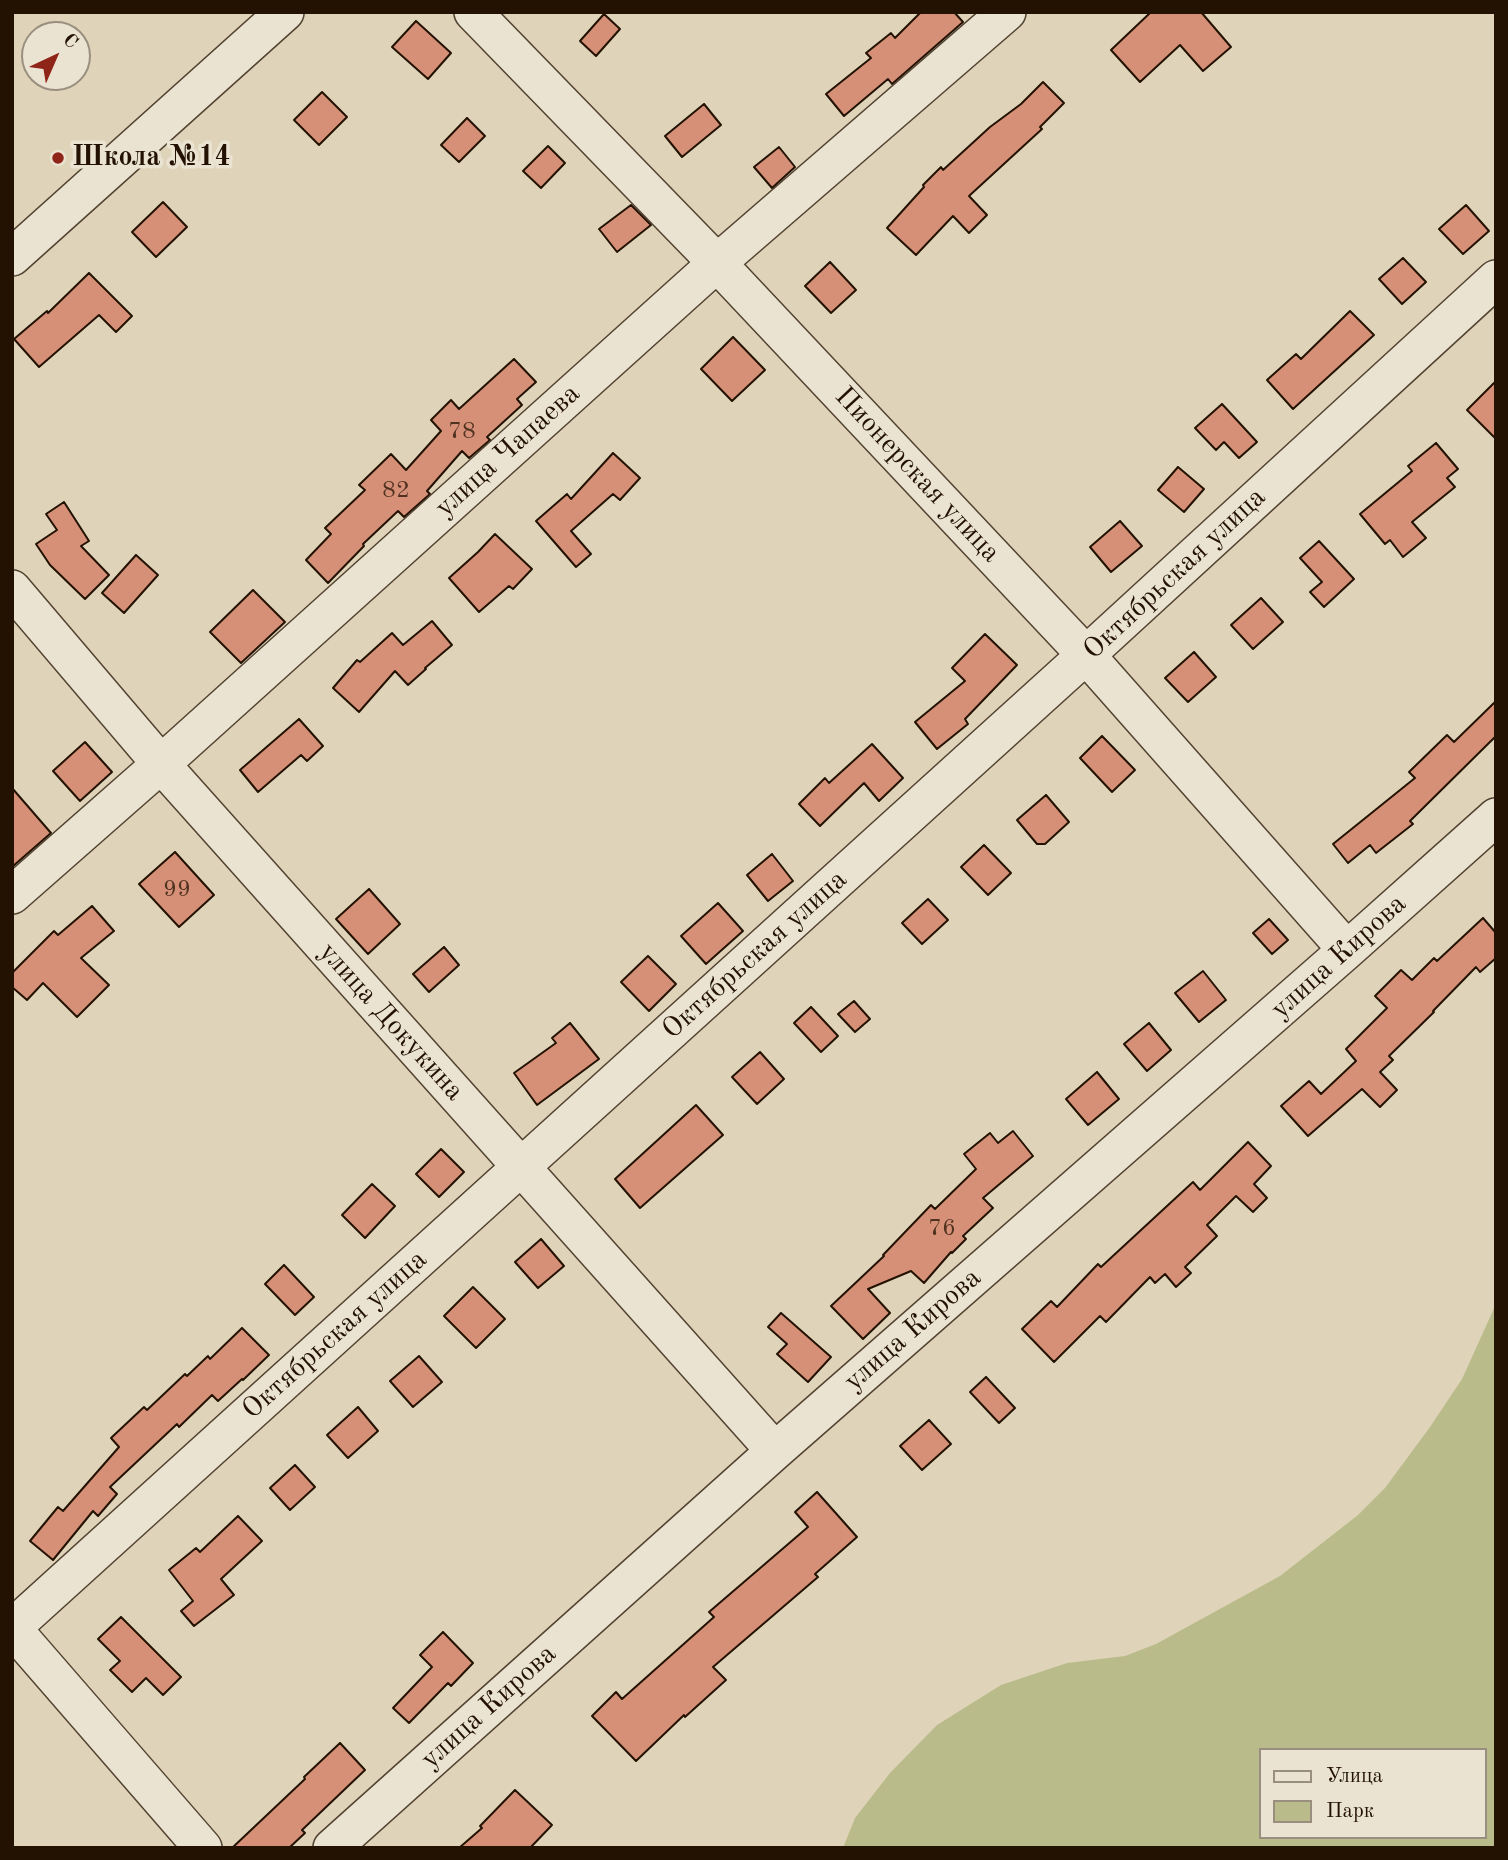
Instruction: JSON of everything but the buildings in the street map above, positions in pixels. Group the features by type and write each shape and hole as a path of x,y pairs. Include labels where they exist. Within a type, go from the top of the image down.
{"street":[{"path":"12,257 285,12"},
{"name":"Пионерская улица","path":"473,12 717,263 1086,656 1347,950"},
{"name":"улица Чапаева","path":"12,895 717,263 1007,12"},
{"name":"Октябрьская улица","path":"12,1628 1086,656 1496,279"},
{"name":"улица Докукина","path":"12,589 161,764 775,1451"},
{"name":"улица Кирова","path":"332,1848 775,1451 1496,817"},
{"path":"12,1628 202,1848"}],"green space":[{"path":"1496,1304 1496,1848 843,1848 855,1818 890,1773 937,1725 1001,1685 1067,1663 1125,1656 1156,1644 1280,1576 1358,1515 1385,1488 1462,1379"}],"place":[{"name":"Школа №14","path":"58,158"}]}
